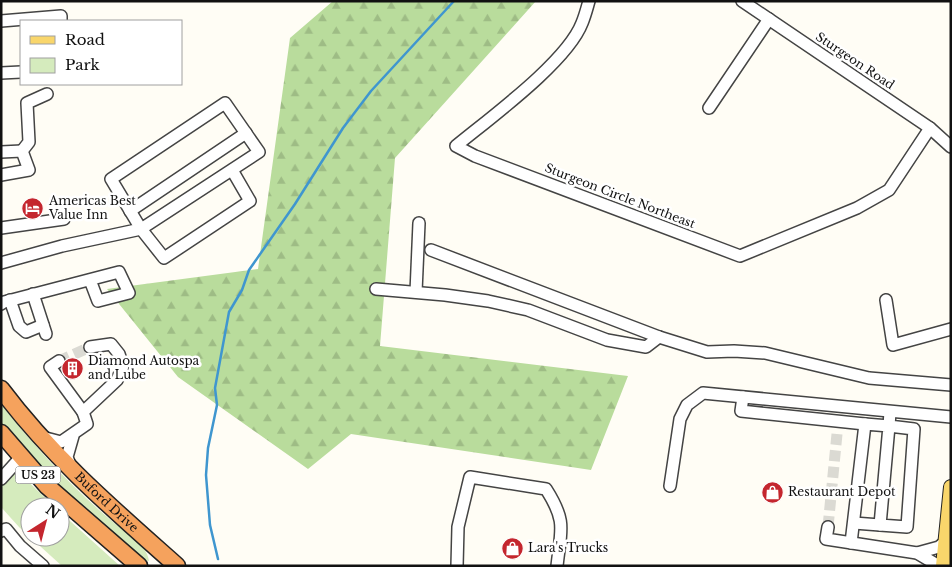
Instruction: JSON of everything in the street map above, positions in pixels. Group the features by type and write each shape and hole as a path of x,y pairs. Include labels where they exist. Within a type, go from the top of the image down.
{"highway":[{"name":"Buford Drive","path":"1,389 38,435 74,473 170,563"},
{"name":"Buford Drive","path":"1,432 47,486 138,566"}],"main road":[{"path":"943,566 951,487"}],"street":[{"name":"Sturgeon Circle Northeast","path":"589,1 582,25 563,53 492,118 456,146 475,156 740,256 857,208 889,190 930,128"},
{"name":"Sturgeon Road","path":"742,1 930,128 951,147"},
{"path":"1,21 61,16 61,20"},
{"path":"709,108 769,19"},
{"path":"1,72 20,72"},
{"path":"1,152 22,151 29,142 27,102 46,94"},
{"path":"1,263 62,246 141,229 259,152 225,103 111,179 141,229 164,258 250,201 232,170"},
{"path":"130,211 246,133"},
{"path":"1,175 29,170 22,151"},
{"path":"1,228 64,219"},
{"path":"416,292 419,223"},
{"path":"431,250 659,337 707,352 765,353 869,378 951,385"},
{"path":"33,294 44,330 26,332 19,326 6,302 33,294 90,280"},
{"path":"376,290 445,295 528,310 607,340 646,347 659,337"},
{"path":"886,300 893,345 951,329"},
{"path":"82,412 117,380 123,366 119,354 111,344 90,347"},
{"path":"38,435 62,442 73,436 87,424 82,412 50,367 59,361"},
{"path":"670,486 680,419 687,405 703,393 951,418"},
{"path":"743,397 741,411 914,429 907,527 854,523"},
{"path":"837,434 839,407"},
{"path":"880,524 890,412"},
{"path":"851,543 865,424"},
{"path":"73,436 67,457 74,473"},
{"path":"1,478 21,457"},
{"path":"457,566 458,527 470,477 546,489 558,508 562,522 557,566"},
{"path":"828,526 826,539 917,553 938,548 946,542"},
{"path":"3,528 43,566"},
{"path":"917,553 938,566"}],"green space":[{"path":"333,1 536,1 395,158 380,346 628,376 591,470 351,434 308,469 178,377 107,289 258,269 290,38"},
{"path":"1,404 68,481 140,544 149,561 135,556 96,524 1,426"},
{"path":"14,474 21,475 44,497 20,497 20,528 1,507 1,486"},
{"path":"70,521 120,566 62,566 41,547 70,547"}],"waterway":[{"path":"218,559 210,525 206,475 208,448 217,405 215,388 229,312 242,290 249,270 295,204 343,128 371,91 454,1"}],"tunnel":[{"path":"59,361 90,347"},
{"path":"828,527 837,434"}],"place":[{"name":"Americas Best Value Inn","path":"33,208"},
{"name":"Diamond Autospa and Lube","path":"72,368"},
{"name":"Restaurant Depot","path":"772,492"},
{"name":"Lara's Trucks","path":"512,548"}]}
